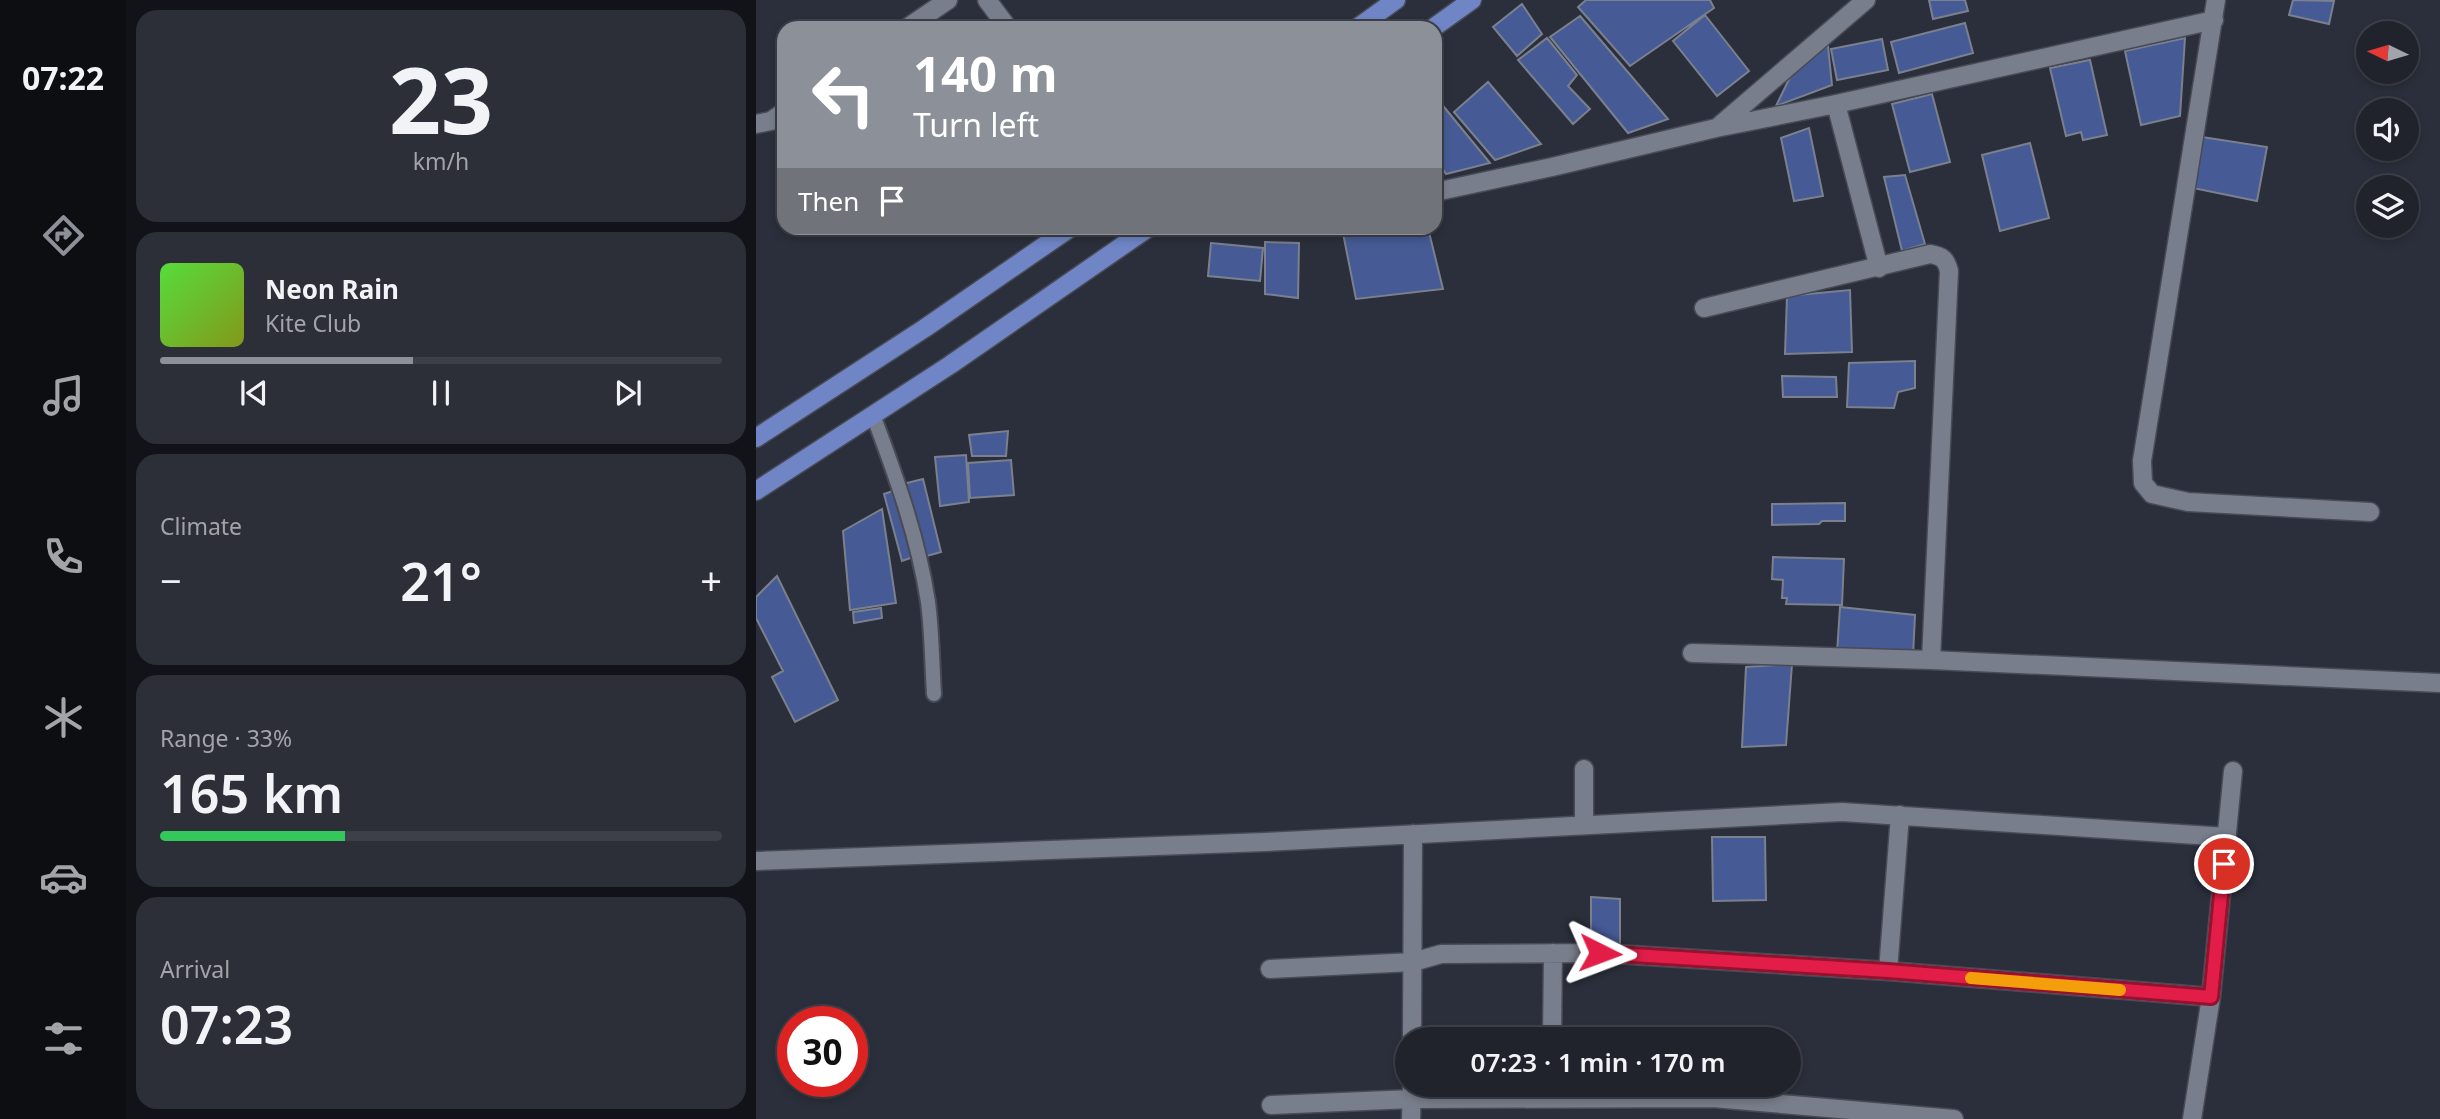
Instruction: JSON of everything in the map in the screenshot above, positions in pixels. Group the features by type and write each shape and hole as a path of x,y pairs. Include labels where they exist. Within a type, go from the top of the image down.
{"main road":[{"path":"1367,21 1396,0"},
{"path":"1442,22 1472,0"},
{"path":"756,438 925,328 1060,235"},
{"path":"756,491 950,365 1138,235"}],"street":[{"path":"917,21 948,0"},
{"path":"987,0 1002,21"},
{"path":"1716,128 1866,0"},
{"path":"2216,0 2142,461 2144,483 2152,494 2188,502 2370,512"},
{"path":"1442,191 2214,20"},
{"path":"1836,104 1879,268"},
{"path":"756,124 777,117"},
{"path":"1704,308 1930,254 1941,256 1947,262 1931,660"},
{"path":"1692,653 1931,660 2440,683"},
{"path":"1584,769 1584,825"},
{"path":"2192,1119 2211,997 2233,771"},
{"path":"756,861 1413,834 1842,812 2227,837"},
{"path":"1888,971 1900,815"},
{"path":"1412,1027 1413,834"},
{"path":"1552,1027 1553,953"},
{"path":"1270,969 1413,962 1441,954 1600,953 1888,971 2211,997"},
{"path":"1271,1105 1395,1094"},
{"path":"1411,1119 1412,1097"},
{"path":"1686,1097 1954,1119"}],"lane":[{"path":"873,415 903,494 919,553 928,603 934,694"}],"building":[{"path":"1586,0 1710,0 1714,8 1630,66 1578,7"},
{"path":"1929,0 1965,0 1968,11 1933,19"},
{"path":"2293,0 2334,1 2329,24 2289,15"},
{"path":"1522,4 1542,34 1517,56 1493,27"},
{"path":"1705,15 1749,71 1717,96 1673,41"},
{"path":"1580,16 1668,119 1628,133 1550,37"},
{"path":"1965,23 1973,53 1899,73 1891,42"},
{"path":"1547,38 1577,75 1568,86 1590,109 1573,124 1518,60"},
{"path":"2185,38 2180,116 2141,125 2125,51"},
{"path":"1882,39 1888,70 1837,80 1831,49"},
{"path":"1828,46 1832,85 1776,106 1796,65"},
{"path":"2090,60 2107,135 2083,140 2081,132 2066,136 2050,68"},
{"path":"1488,82 1541,144 1495,160 1454,112"},
{"path":"1932,94 1950,162 1910,172 1892,104"},
{"path":"1444,107 1490,163 1446,174 1442,167"},
{"path":"1809,128 1823,196 1794,201 1781,138"},
{"path":"2202,137 2267,147 2257,201 2193,188"},
{"path":"2030,143 2049,218 2000,231 1982,155"},
{"path":"1905,175 1925,244 1902,251 1884,177"},
{"path":"1343,235 1430,235 1443,289 1356,299"},
{"path":"1265,242 1299,243 1298,298 1265,294"},
{"path":"1211,243 1263,248 1260,281 1208,276"},
{"path":"1850,290 1852,352 1785,354 1787,296"},
{"path":"1915,361 1915,388 1898,392 1894,408 1847,407 1849,363"},
{"path":"1782,376 1836,377 1837,397 1783,397"},
{"path":"1008,431 1006,456 972,456 969,435"},
{"path":"966,455 969,502 940,506 935,457"},
{"path":"1011,460 1014,495 970,498 968,463"},
{"path":"923,479 941,552 923,557 903,484"},
{"path":"899,489 916,556 902,561 884,494"},
{"path":"1845,503 1845,521 1772,525 1772,504"},
{"path":"882,509 896,603 850,610 843,531"},
{"path":"1773,557 1844,559 1842,605 1786,604 1787,598 1782,598 1783,580 1772,579"},
{"path":"777,576 838,700 795,722 772,677 783,671 756,618 756,597"},
{"path":"1840,607 1915,615 1913,656 1837,653"},
{"path":"881,608 882,618 854,623 853,612"},
{"path":"1792,664 1786,745 1742,747 1746,667"},
{"path":"1712,837 1765,837 1766,900 1713,901"},
{"path":"1591,897 1620,899 1620,947 1591,948"}],"slow traffic":[{"path":"1971,978 2120,990"}],"route":[{"path":"1600,953 1888,971 2211,997 2224,864"}]}
